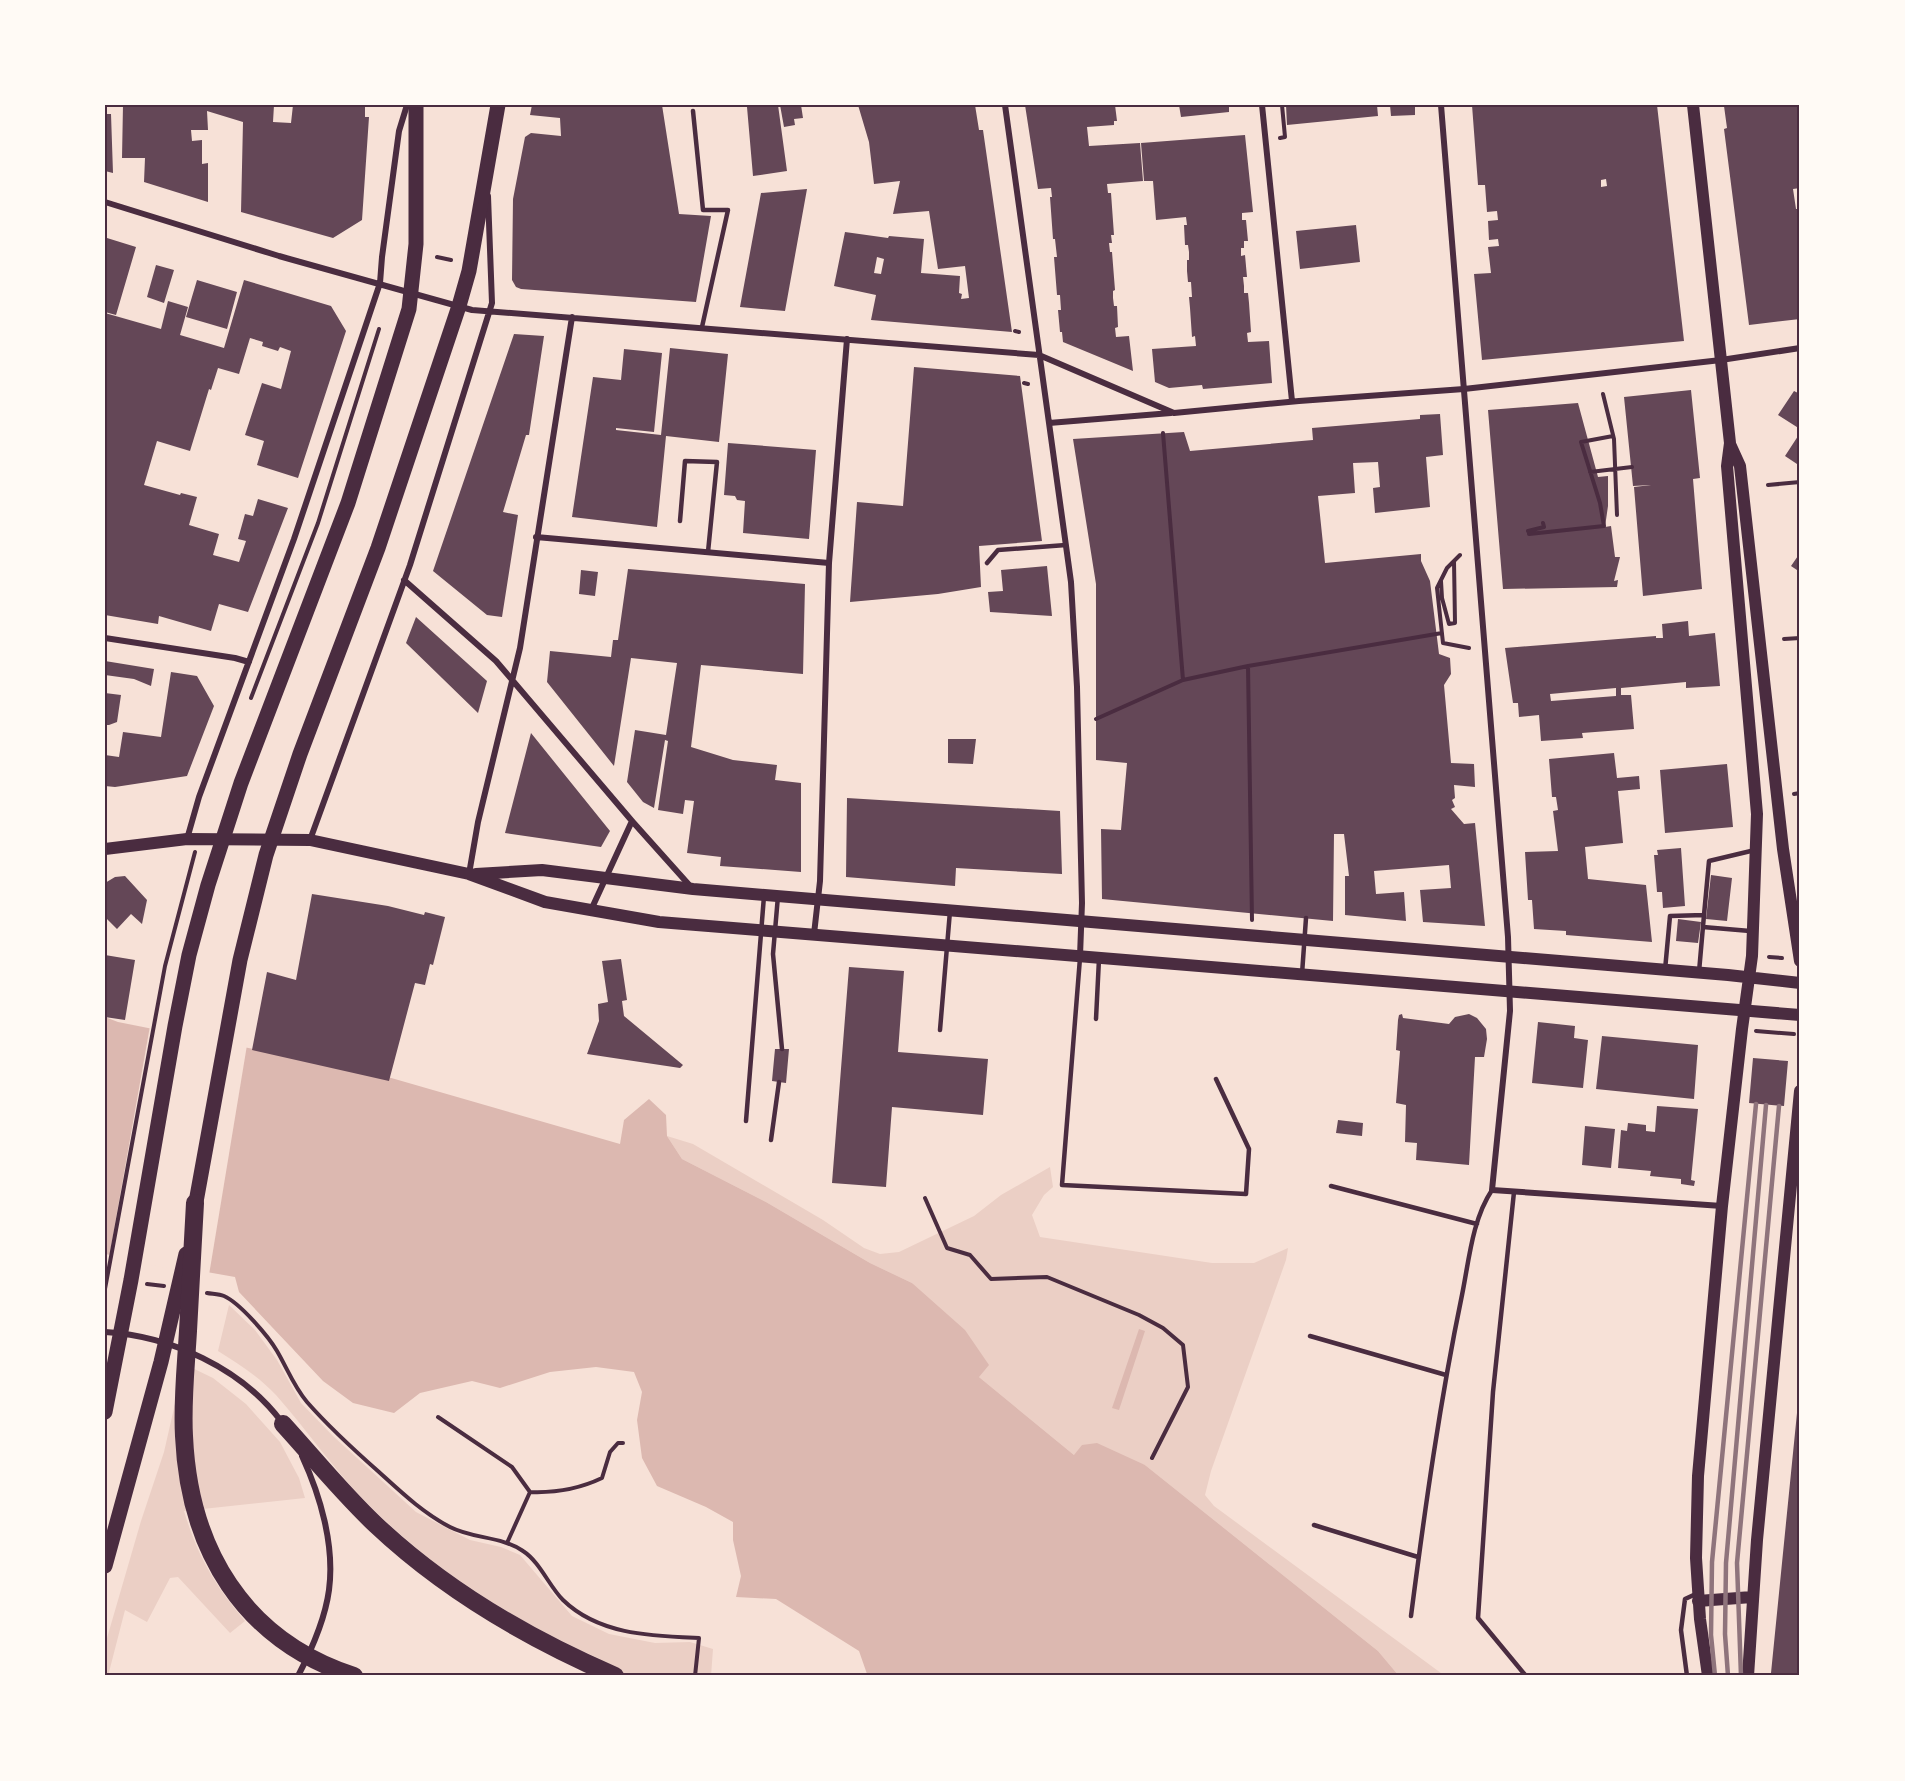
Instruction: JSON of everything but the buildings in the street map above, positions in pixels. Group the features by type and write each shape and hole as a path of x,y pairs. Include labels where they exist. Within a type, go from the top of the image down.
{"highway":[{"path":"195,1203 184,1411 186,1459 198,1521 209,1551 224,1579 253,1615 301,1653 354,1676"},
{"path":"283,1424 358,1507 429,1570 484,1609 546,1644 615,1676"}],"main road":[{"path":"105,1412 131,1280 174,1026 198,919 241,783 337,534 403,332 412,292 416,244 416,105"},
{"path":"105,1566 172,1318 238,969 256,891 292,776 378,548 459,306 469,271 498,105"},
{"path":"1693,105 1730,443 1727,466 1756,802 1750,977 1722,1206 1698,1476 1696,1558 1698,1597 1708,1676"},
{"path":"1730,443 1740,466 1783,849 1800,961"},
{"path":"105,849 187,839 310,840 469,874 545,902 659,922 1800,1015"},
{"path":"469,874 542,870 693,889 1699,972 1800,983"},
{"path":"1748,1676 1752,1597 1800,1091"},
{"path":"1698,1597 1752,1597"}],"street":[{"path":"187,839 199,796 294,539 380,283 399,131 406,105"},
{"path":"1005,105 1071,582 1077,687 1082,921 1080,956"},
{"path":"1262,105 1292,402"},
{"path":"1441,105 1508,957 1510,1011 1492,1190 1722,1206"},
{"path":"310,840 404,580 492,303 487,167"},
{"path":"105,202 279,256 459,306 489,311 1039,354 1174,413"},
{"path":"469,874 478,822 520,648 572,317"},
{"path":"814,935 820,881 829,563 847,339"},
{"path":"1049,423 1464,389 1721,360 1800,348"},
{"path":"536,537 829,563"},
{"path":"404,580 496,662 693,889"},
{"path":"105,638 249,662"},
{"path":"591,910 632,821"},
{"path":"105,1332 129,1334 154,1340 208,1361 250,1388 268,1405 302,1454 312,1479 330,1558 329,1590 323,1616 313,1646 298,1676"}],"lane":[{"path":"693,111 703,210 728,210 702,327"},
{"path":"680,521 685,460 717,462 708,552"},
{"path":"987,563 998,550 1066,545"},
{"path":"1699,972 1709,861 1756,850"},
{"path":"746,1121 765,895"},
{"path":"778,896 773,954 782,1049"},
{"path":"940,1030 950,911"},
{"path":"1665,970 1670,916 1704,915"},
{"path":"1302,974 1306,918"},
{"path":"1703,927 1753,931"},
{"path":"1080,956 1062,1185 1246,1194 1249,1149 1216,1079"},
{"path":"1096,1019 1099,957"},
{"path":"771,1140 779,1082"},
{"path":"1331,1186 1477,1224"},
{"path":"1411,1616 1446,1375 1477,1224 1492,1190"},
{"path":"1514,1192 1494,1392 1478,1618 1526,1676"},
{"path":"1310,1336 1446,1375"},
{"path":"1314,1526 1418,1557"},
{"path":"1686,1676 1681,1622 1685,1599 1698,1597"}],"path":[{"path":"1280,138 1285,137 1282,105"},
{"path":"437,257 451,260"},
{"path":"249,705 318,523 379,333"},
{"path":"1603,394 1613,436 1617,515"},
{"path":"1163,433 1183,681"},
{"path":"1543,523 1544,527 1528,529 1529,534 1604,526 1600,503 1581,442 1613,436"},
{"path":"1590,471 1632,467"},
{"path":"1768,485 1800,482"},
{"path":"1460,555 1447,568 1437,588 1443,643 1469,648"},
{"path":"1440,580 1449,624 1455,623 1454,561"},
{"path":"1096,719 1183,681 1248,666 1442,633"},
{"path":"1784,639 1800,638"},
{"path":"1248,666 1252,920"},
{"path":"1794,794 1800,793"},
{"path":"105,1289 165,966 196,849"},
{"path":"1769,957 1782,958"},
{"path":"1750,1030 1794,1034"},
{"path":"925,1198 947,1248 970,1255 991,1279 1047,1277 1139,1315 1163,1328 1184,1345 1188,1387 1152,1458"},
{"path":"105,1277 117,1279"},
{"path":"140,1282 176,1288"},
{"path":"199,1292 223,1295 233,1301 276,1349 306,1401 355,1451 421,1509 453,1529 507,1543 525,1552 562,1598 577,1612 596,1623 631,1632 699,1638 695,1676"},
{"path":"438,1417 512,1467 530,1492"},
{"path":"530,1492 544,1493 570,1489 585,1486 602,1478 610,1452 618,1443 623,1443"},
{"path":"507,1543 530,1492"}],"shaded area":[{"path":"105,1017 118,1022 374,1073 620,1144 624,1120 649,1099 666,1115 667,1136 682,1159 766,1202 870,1263 912,1283 965,1330 989,1365 979,1377 1074,1455 1082,1445 1097,1443 1145,1465 1378,1651 1399,1676 865,1676 867,1674 859,1651 776,1599 736,1597 741,1576 733,1540 733,1522 706,1507 657,1486 642,1458 637,1420 642,1392 634,1372 596,1367 550,1372 500,1388 472,1381 420,1393 394,1413 353,1403 323,1381 239,1292 235,1277 105,1254"},
{"path":"667,1136 693,1144 823,1220 864,1248 880,1254 899,1252 974,1216 1001,1195 1050,1167 1053,1187 1044,1195 1032,1215 1040,1237 1212,1263 1254,1263 1288,1248 1286,1260 1211,1471 1205,1495 1214,1506 1445,1676 1399,1676 1378,1651 1145,1465 1074,1455 979,1377 912,1283 870,1263 766,1202 682,1159"},
{"path":"229,1305 255,1330 277,1360 301,1403 333,1436 416,1512 470,1540 501,1547 520,1555 572,1616 609,1634 655,1643 690,1642 713,1649 711,1676 595,1676 600,1659 505,1610 445,1570 390,1525 364,1500 269,1388 218,1351"},
{"path":"1139,1329 1145,1331 1119,1410 1112,1408"},
{"path":"184,1364 213,1378 246,1404 280,1442 299,1478 305,1498 184,1511 208,1569 224,1595 245,1621 230,1633 178,1577 170,1578 147,1622 125,1610 108,1676 105,1676 105,1645 141,1521 164,1452"}],"pier":[{"path":"150,1026 247,1045 209,1275 109,1258"}],"railway":[{"path":"1715,1676 1711,1635 1712,1562 1756,1104"},
{"path":"1728,1676 1725,1634 1726,1563 1766,1105"},
{"path":"1741,1676 1737,1563 1779,1106"}]}
